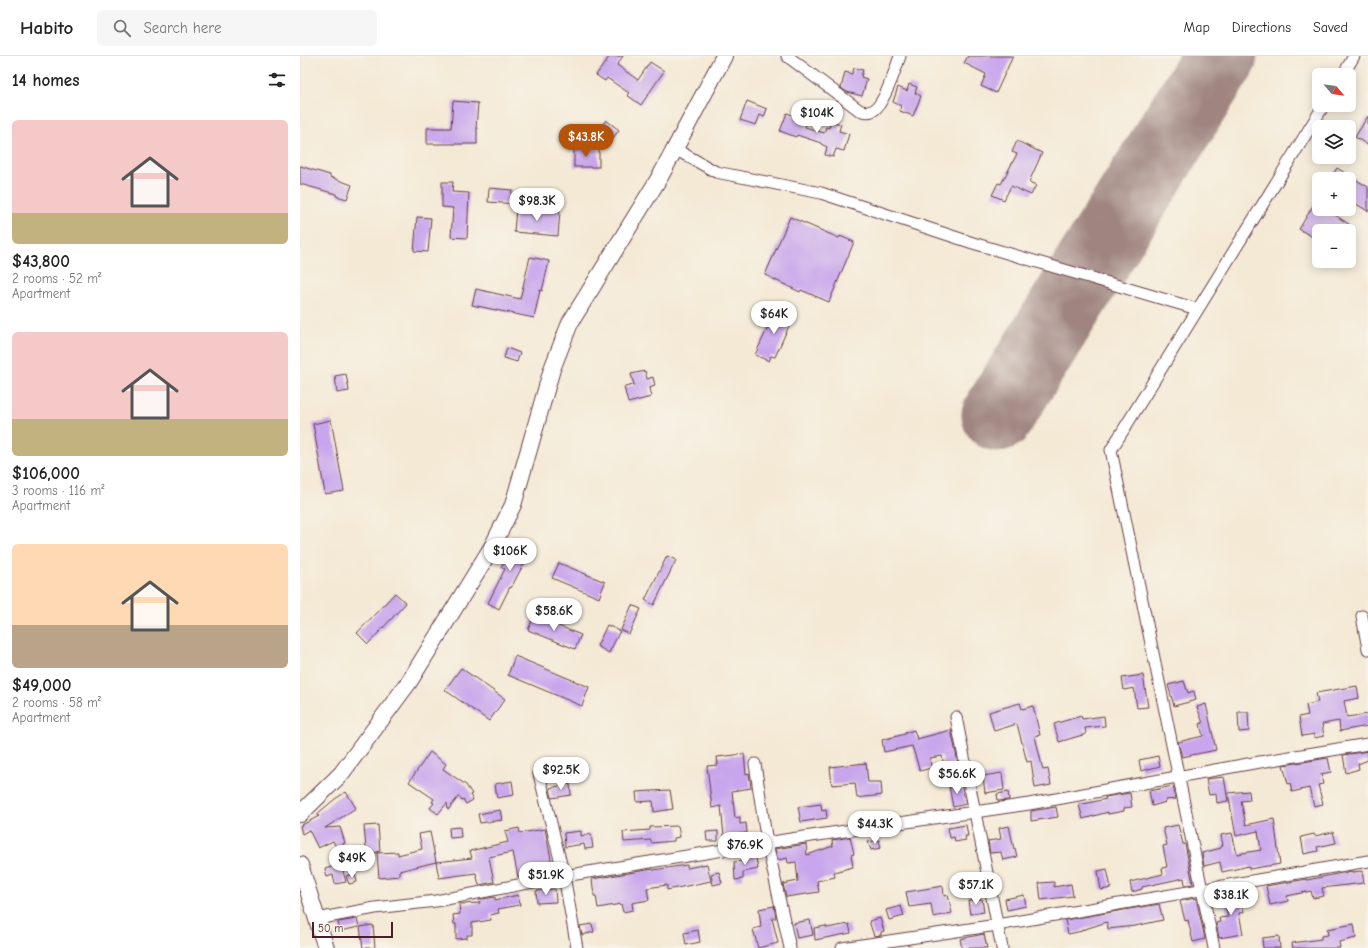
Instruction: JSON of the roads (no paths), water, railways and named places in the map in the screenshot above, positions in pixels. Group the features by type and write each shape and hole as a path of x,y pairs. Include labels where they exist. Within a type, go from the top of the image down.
{"street":[{"path":"300,814 341,774 409,682 492,547 513,505 552,369 570,323 661,175 724,56"},
{"path":"787,56 859,110 866,112 874,110 880,104 900,56"},
{"path":"1347,68 1354,56"},
{"path":"1214,948 1111,450 1320,112"},
{"path":"675,149 716,172 821,194 973,243 1197,309"},
{"path":"1362,616 1368,648"},
{"path":"956,717 1002,948"},
{"path":"317,919 375,908 436,901 564,876 767,843 1029,804 1368,744"},
{"path":"755,764 767,843 790,948"},
{"path":"539,774 564,876 577,948"},
{"path":"842,948 997,925 1368,861"},
{"path":"300,864 326,948"}]}
